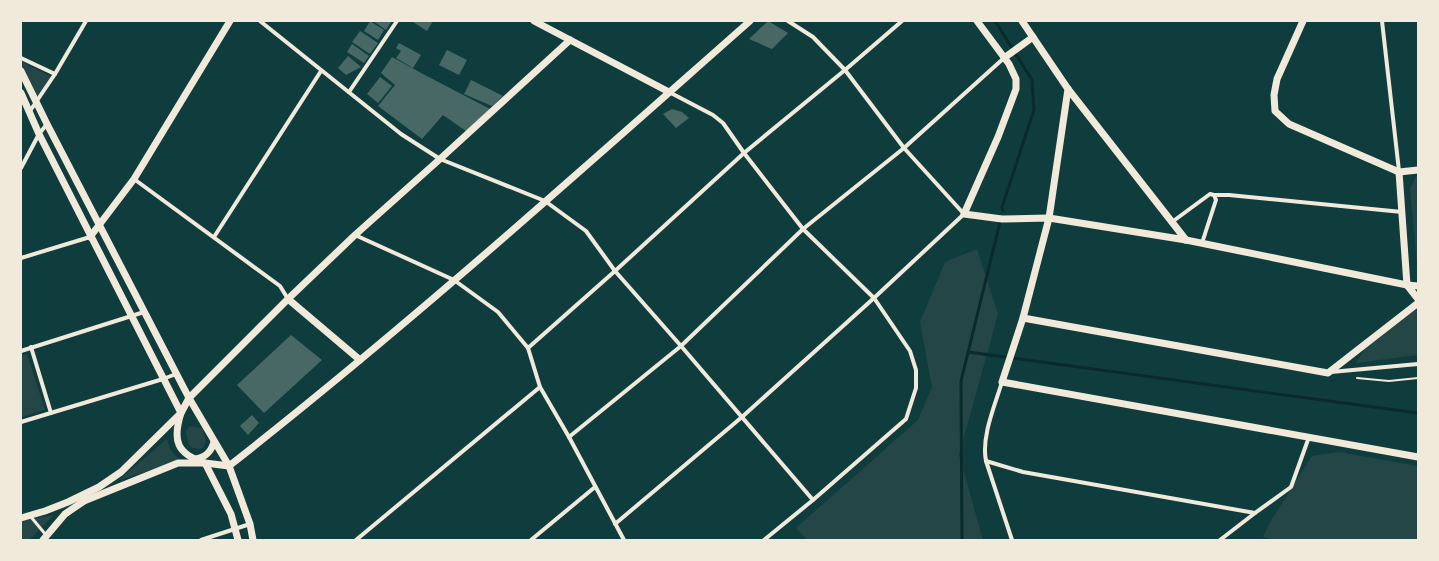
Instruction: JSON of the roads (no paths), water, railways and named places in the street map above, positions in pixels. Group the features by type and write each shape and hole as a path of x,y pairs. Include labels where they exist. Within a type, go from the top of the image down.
{"street":[{"path":"30,111 55,74 86,21"},
{"path":"21,258 90,237 134,179 230,21"},
{"path":"260,21 401,134 440,159 545,201 586,231 614,271 681,346 813,500"},
{"path":"349,92 397,21"},
{"path":"534,21 713,115 723,123 744,153 803,229 874,298 910,351 916,370 916,388 906,419 813,500 764,540"},
{"path":"45,538 65,514 84,501 178,463 205,463 228,466 360,360 454,280 750,21"},
{"path":"788,21 813,37 845,70 904,148 964,214 1002,219 1049,218 1186,240 1418,286"},
{"path":"528,348 744,153 902,21"},
{"path":"615,524 742,417 874,298 964,214 998,136 1016,88 1016,79 1009,64 977,21"},
{"path":"1022,21 1031,38 1068,89 1186,240"},
{"path":"1303,21 1277,79 1274,95 1275,111 1289,124 1399,172 1418,170"},
{"path":"1382,21 1399,172 1407,285 1418,299"},
{"path":"569,437 681,346 803,229 904,148 1004,58 1031,38"},
{"path":"238,540 231,514 205,463 187,456 178,446 176,432 181,413 189,398 288,299 355,235 570,40"},
{"path":"21,58 55,74"},
{"path":"214,237 321,70"},
{"path":"21,71 176,374 228,466 250,524 251,540"},
{"path":"1012,540 984,452 986,436 1023,318 1049,218 1068,89"},
{"path":"21,93 39,134 90,237 181,413"},
{"path":"21,168 39,134 47,124"},
{"path":"134,179 280,286 288,299 360,360"},
{"path":"1172,222 1210,194 1402,212"},
{"path":"1202,243 1216,200 1214,195"},
{"path":"1216,200 1229,195"},
{"path":"355,235 454,280 498,312 528,348 540,387 569,437 624,540"},
{"path":"1328,373 1418,303"},
{"path":"21,351 144,312"},
{"path":"1023,318 1328,373 1418,364"},
{"path":"31,347 51,413"},
{"path":"21,422 176,374"},
{"path":"1002,382 1418,457"},
{"path":"356,540 540,387"},
{"path":"21,518 68,502 105,483 121,472 181,413"},
{"path":"1220,540 1291,487 1309,437"},
{"path":"194,460 204,458 209,453 214,442"},
{"path":"986,461 1022,472 1255,513"},
{"path":"531,540 596,487"},
{"path":"201,540 250,524"}],"lane":[{"path":"30,515 45,538"}],"waterway":[{"path":"995,21 1032,80 1034,110 1002,207 1003,211"},
{"path":"962,540 961,381 1000,222"},
{"path":"968,352 1418,413"}]}
